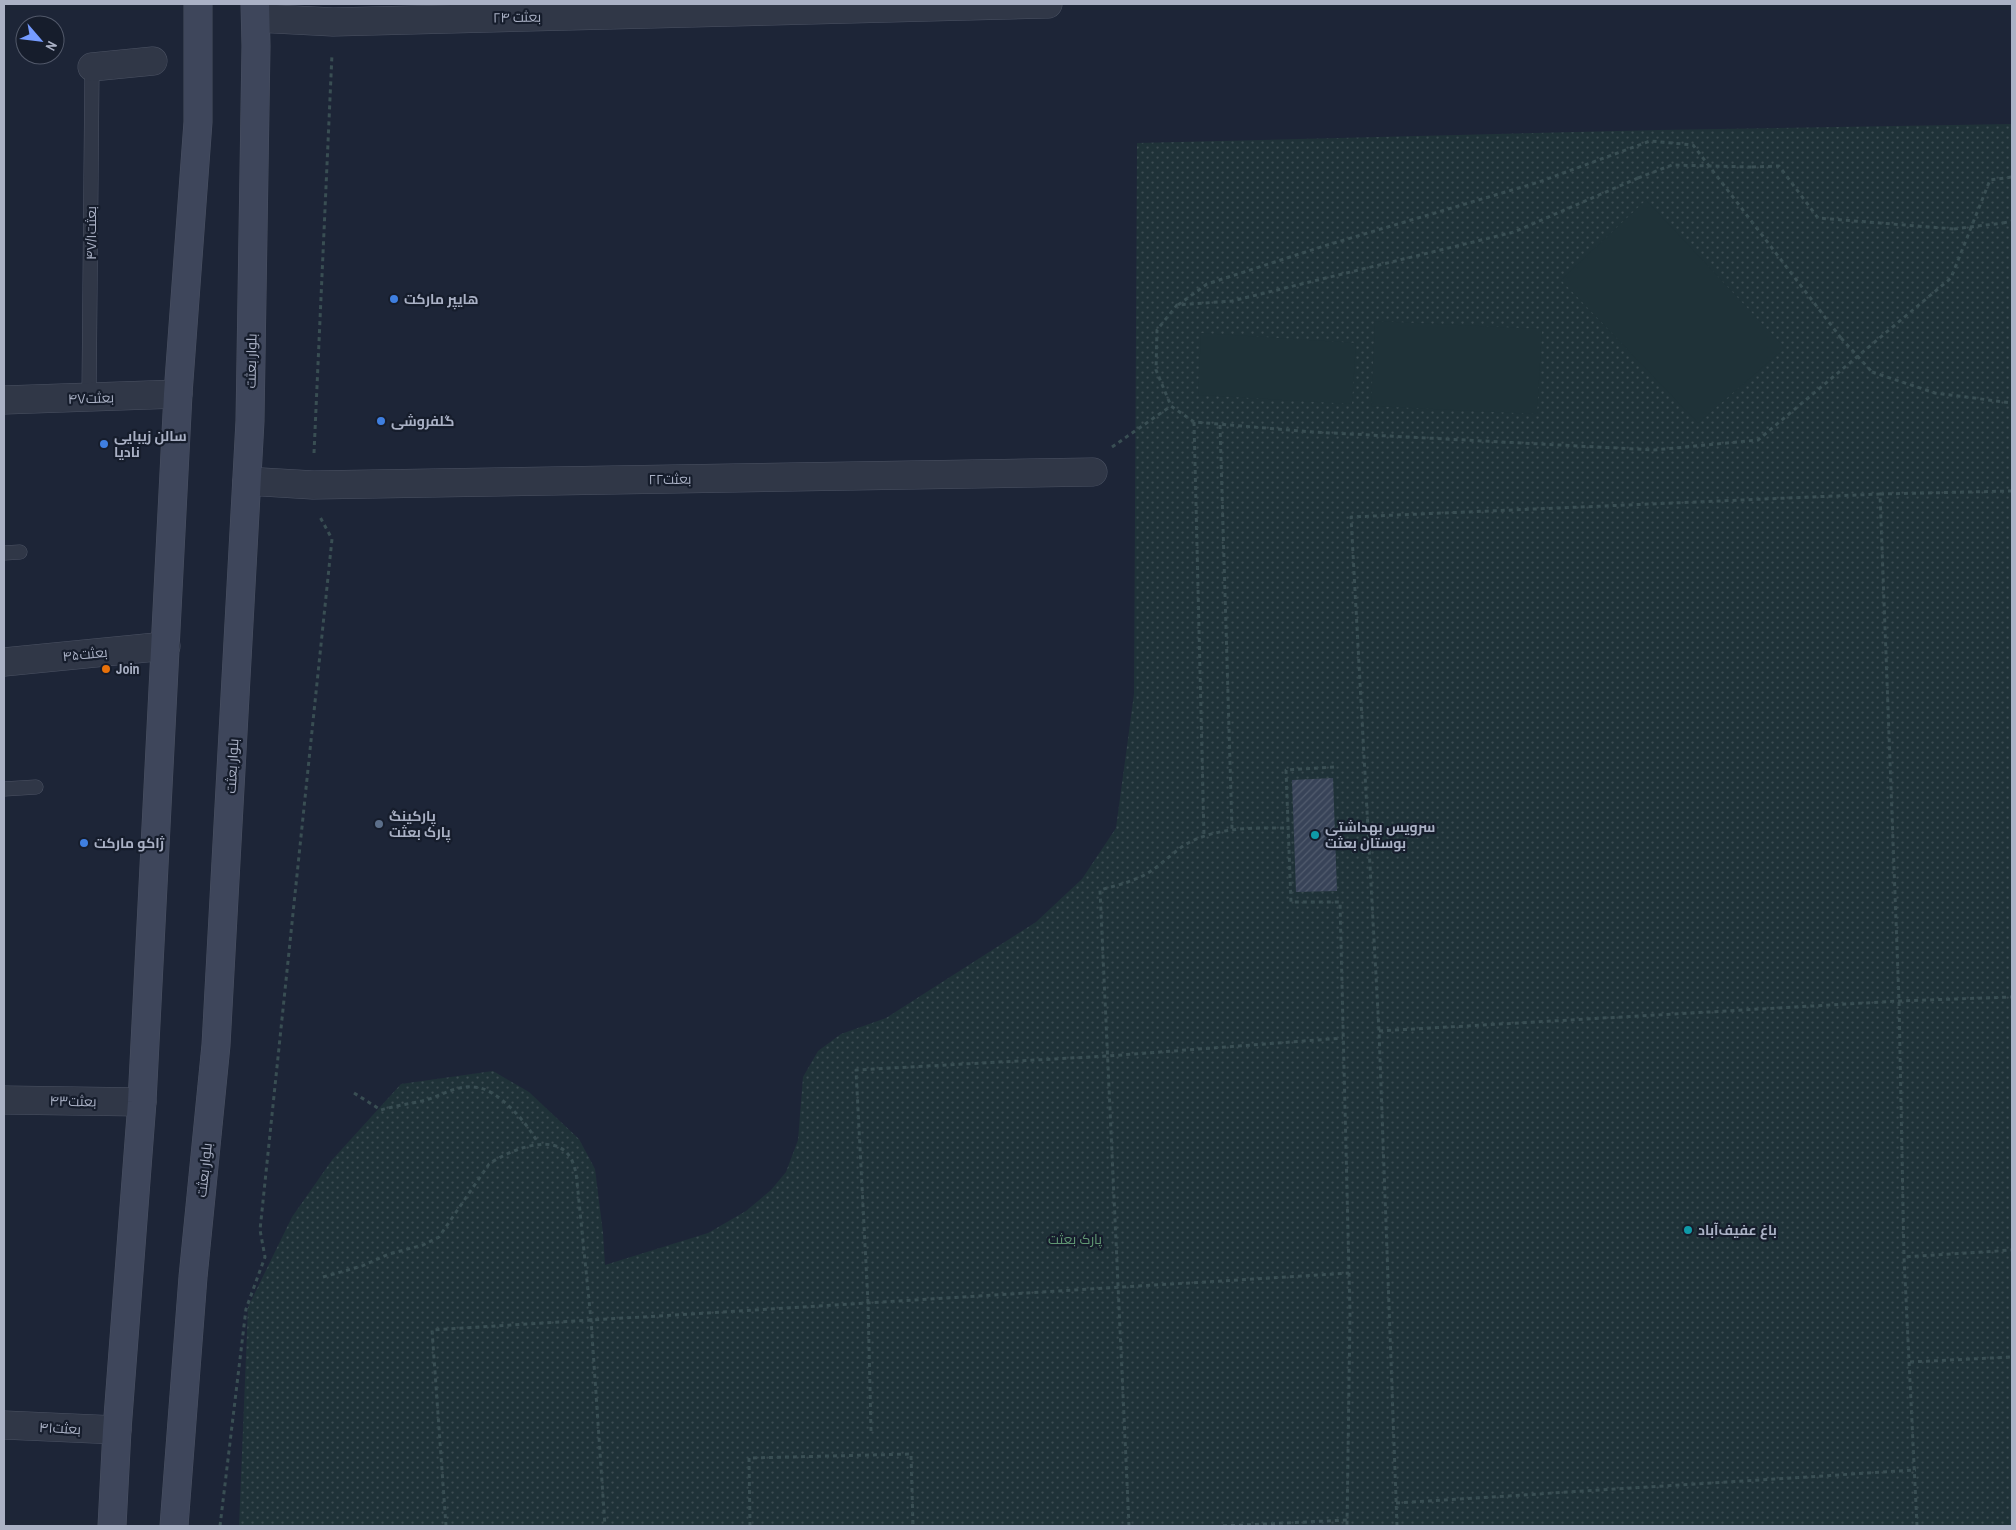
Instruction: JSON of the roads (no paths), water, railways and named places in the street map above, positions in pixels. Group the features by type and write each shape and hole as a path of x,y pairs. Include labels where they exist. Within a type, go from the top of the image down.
{"main road":[{"path":"112,1526 116,1430 142,1102 178,394 198,122 198,4"},
{"name":"بلوار بعثت","path":"174,1526 193,1277 216,1045 247,481 256,11"}],"street":[{"name":"بعثت ۲۴","path":"256,11 333,22 1048,4"},
{"path":"92,67 153,60"},
{"name":"بعثت۴۷","path":"4,400 178,394"},
{"name":"بعثت۲۲","path":"247,481 313,486 1093,472"},
{"name":"بعثت۴۵","path":"4,662 166,646"},
{"name":"بعثت۴۳","path":"4,1100 142,1102"},
{"name":"بعثت۴۱","path":"4,1425 116,1430"}],"lane":[{"name":"بعثت۴۷/۱","path":"90,398 92,67"},
{"path":"4,553 20,552"},
{"path":"4,789 36,787"}],"place":[{"name":"هایپر مارکت","path":"394,299"},
{"name":"گلفروشی","path":"381,421"},
{"name":"سالن زیبایی نادیا","path":"104,444"},
{"name":"Join","path":"106,669"},
{"name":"پارکینگ پارک بعثت","path":"379,824"},
{"name":"سرویس بهداشتی بوستان بعثت","path":"1315,835"},
{"name":"ژاکو مارکت","path":"84,843"},
{"name":"باغ عفیف‌آباد","path":"1688,1230"}],"park label":[{"name":"پارک بعثت","path":"1075,1239"}]}
